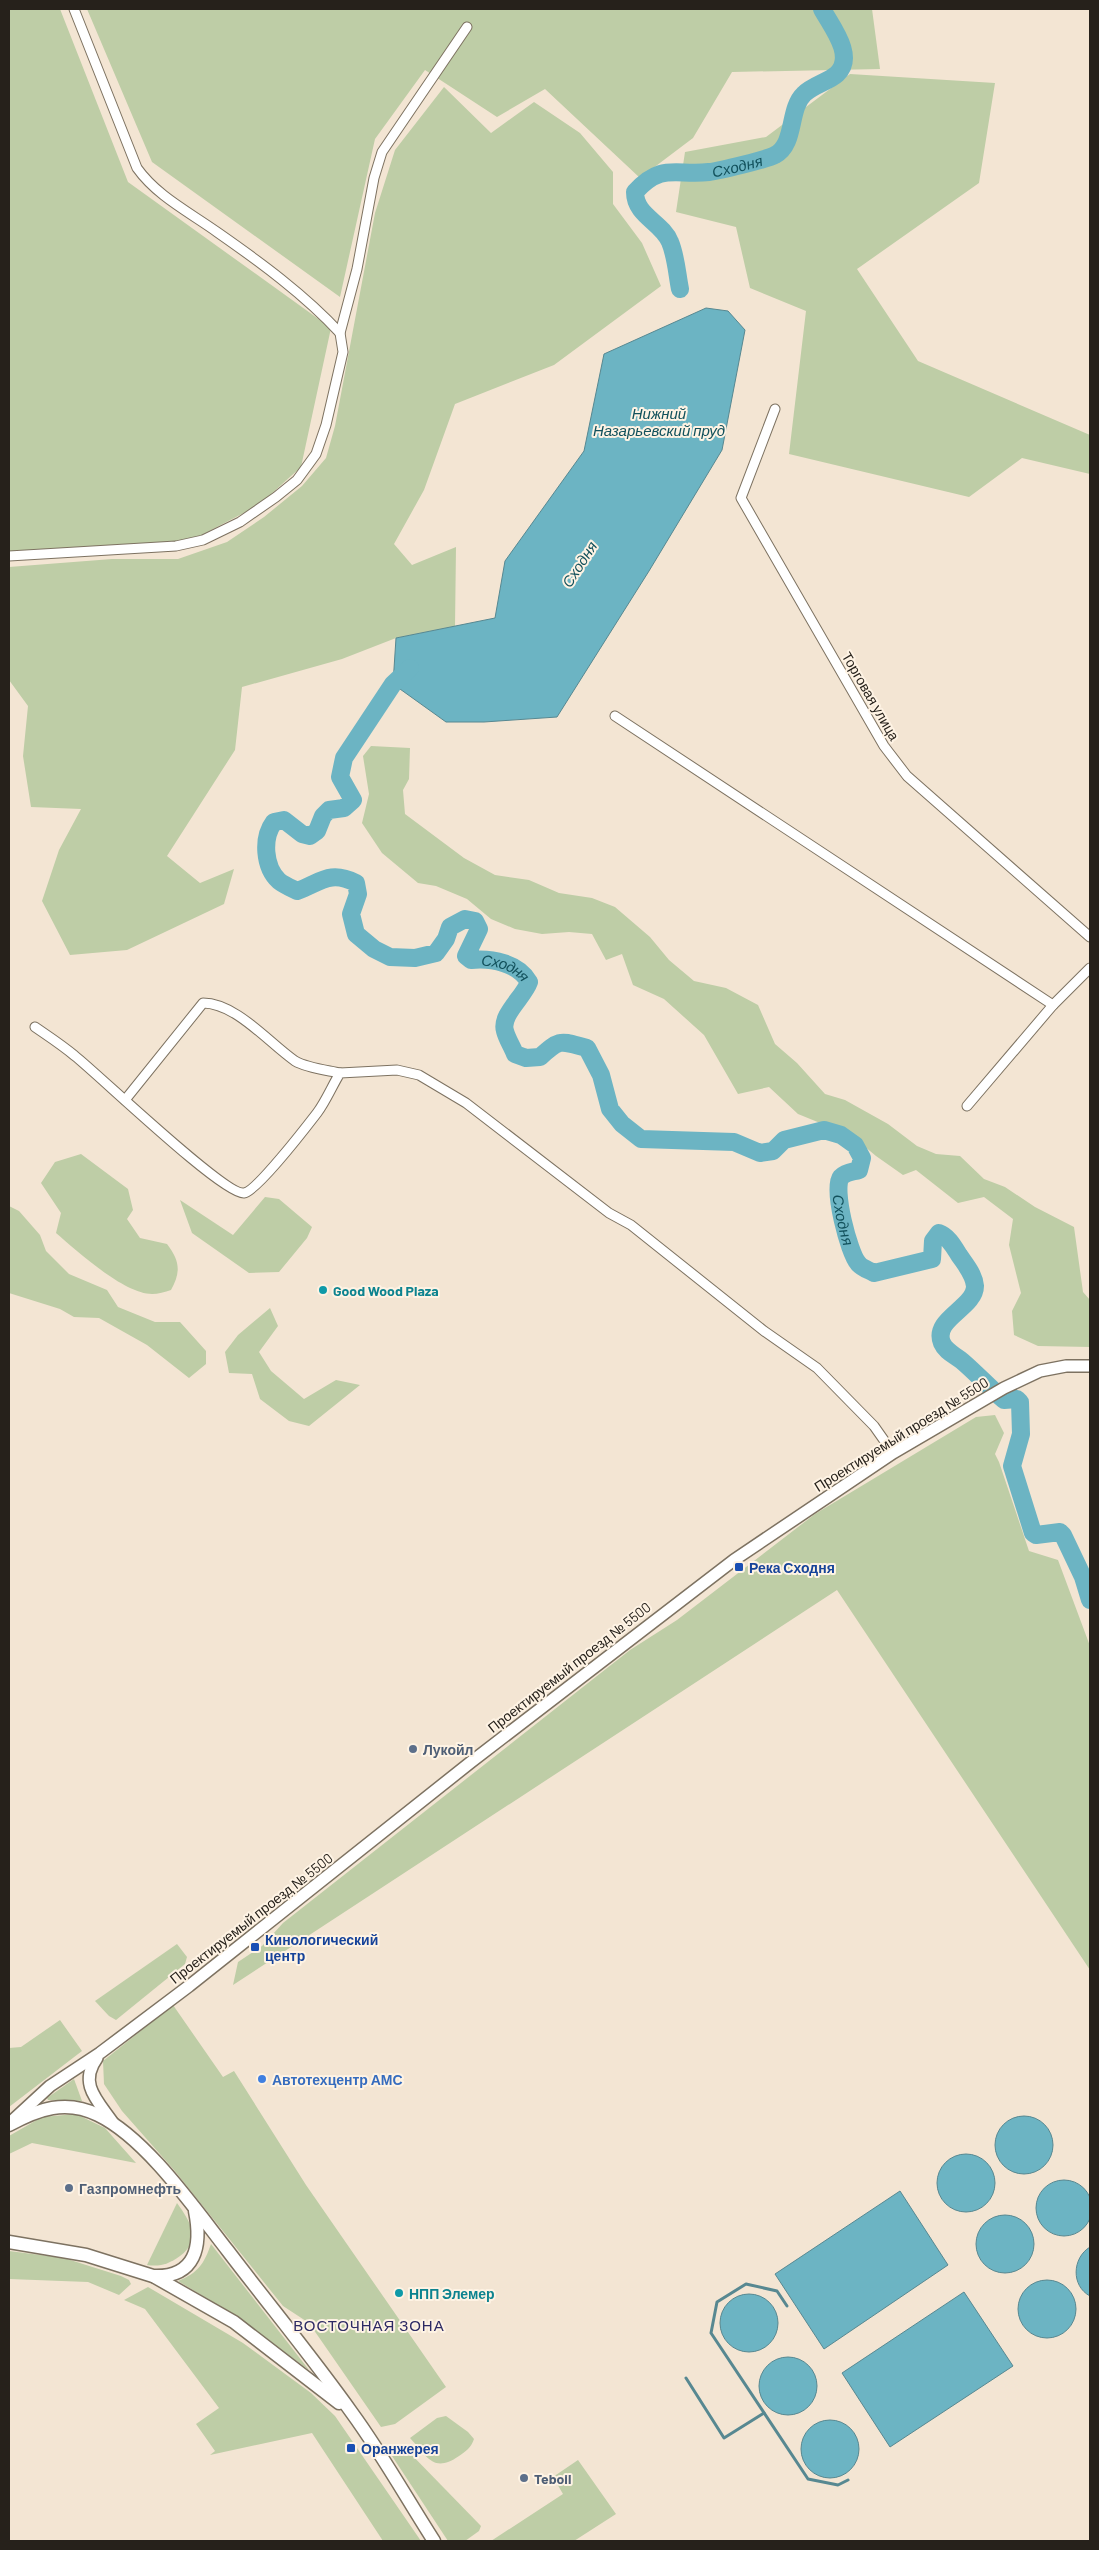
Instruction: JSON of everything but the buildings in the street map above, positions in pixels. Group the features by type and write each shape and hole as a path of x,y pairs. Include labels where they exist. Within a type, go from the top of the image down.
{"main road":[{"path":"9,2124 28,2115 58,2106 85,2110 114,2124 147,2153 195,2209 352,2413 434,2541"},
{"path":"153,2276 164,2277 177,2272 195,2255 199,2233 195,2209"},
{"path":"9,2242 86,2254 153,2276 234,2322 352,2413"}],"street":[{"path":"74,9 138,168 149,185 218,233 319,310 340,333"},
{"path":"9,556 176,546 203,540 240,522 297,480 316,454 343,352 340,333 357,269 374,178 382,152 467,27"},
{"name":"Торговая улица","path":"775,409 741,498 884,746 907,776 1090,937"},
{"path":"615,716 1053,1005"},
{"path":"967,1106 1053,1005 1090,968"},
{"path":"125,1100 203,1003 216,1003 244,1020 297,1062 340,1073 397,1070 420,1075 466,1103 609,1213 631,1225 764,1331 817,1368 874,1426 893,1453"},
{"path":"35,1027 75,1056 234,1192 243,1194 252,1191 262,1180 317,1112 340,1073"},
{"name":"Проектируемый проезд № 5500","path":"9,2124 50,2086 100,2053 189,1986 696,1587 893,1453 1004,1388 1040,1370 1066,1366 1090,1366"},
{"name":"Проектируемый проезд № 5500","path":"100,2053 89,2068 89,2083 114,2124"}],"green space":[{"path":"9,9 60,9 128,182 331,328 301,467 259,505 188,542 9,552"},
{"path":"87,9 872,9 880,69 732,72 693,138 640,178 545,89 497,117 425,70 375,139 340,297 152,162"},
{"path":"850,74 995,83 979,183 857,269 918,361 1090,435 1090,474 1022,458 969,497 789,454 806,311 750,288 736,227 676,212 685,152 766,137"},
{"path":"444,87 491,133 534,102 580,133 613,172 613,204 642,243 661,286 554,365 455,404 424,490 394,544 412,565 456,547 455,626 396,638 342,659 242,687 235,750 167,856 200,883 234,869 224,904 127,950 70,955 42,901 59,850 81,809 31,807 23,756 28,706 9,680 9,567 112,559 178,559 227,542 264,517 302,486 326,458 335,426 375,213 395,150"},
{"path":"371,746 410,748 409,779 403,790 405,814 464,858 495,875 529,880 559,893 592,898 615,907 650,937 669,960 694,981 726,988 758,1005 775,1044 797,1063 825,1094 845,1100 888,1124 917,1146 936,1154 960,1156 984,1179 1005,1187 1035,1207 1074,1227 1083,1292 1090,1300 1090,1347 1038,1346 1014,1335 1012,1311 1021,1293 1009,1245 1013,1219 984,1197 958,1203 916,1170 903,1175 852,1136 798,1114 769,1087 738,1094 704,1035 664,999 633,985 622,954 606,960 592,934 569,932 542,934 515,929 491,919 467,899 436,886 418,883 382,853 362,823 369,794 363,756"},
{"path":"81,1154 128,1189 133,1210 127,1219 140,1238 167,1244 175,1256 178,1272 171,1290 152,1294 128,1287 101,1270 56,1233 61,1213 41,1183 55,1162"},
{"path":"265,1197 279,1199 312,1227 307,1238 279,1272 249,1273 192,1233 180,1200 233,1235"},
{"path":"9,1206 19,1211 40,1235 46,1251 69,1274 107,1290 118,1307 155,1322 180,1322 206,1351 206,1364 189,1378 147,1345 99,1318 74,1317 60,1309 9,1293"},
{"path":"270,1308 278,1326 259,1352 271,1371 304,1399 336,1380 360,1385 309,1426 289,1421 260,1399 252,1374 229,1373 225,1352 238,1335"},
{"path":"995,1415 1004,1433 995,1454 1029,1551 1058,1560 1090,1646 1090,1970 837,1590 233,1985 238,1962 262,1946 283,1923 630,1650 677,1620 815,1514 976,1417"},
{"path":"177,1944 187,1957 185,1964 116,2020 109,2016 95,2001"},
{"path":"173,2005 223,2077 234,2071 306,2185 446,2387 395,2424 381,2427 309,2323 283,2306 174,2170 122,2111 104,2084 103,2061"},
{"path":"60,2020 82,2051 9,2107 9,2048 21,2047"},
{"path":"74,2079 82,2101 48,2100 47,2098"},
{"path":"76,2114 105,2128 136,2163 32,2143 9,2154 9,2136 42,2117"},
{"path":"177,2203 192,2230 191,2244 187,2250 172,2261 156,2266 147,2265"},
{"path":"211,2244 309,2370 223,2308 178,2281 191,2275 199,2267 206,2257"},
{"path":"9,2251 64,2258 121,2276 129,2280 131,2284 119,2295 88,2282 9,2279"},
{"path":"148,2287 243,2343 311,2393 335,2416 421,2541 383,2541 312,2433 210,2455 215,2451 196,2424 219,2408 145,2309 124,2300"},
{"path":"446,2416 468,2432 474,2439 470,2447 459,2456 450,2461 437,2463 426,2456 410,2438 437,2418"},
{"path":"398,2446 406,2449 481,2526 479,2531 465,2541 448,2541 392,2456 393,2450"},
{"path":"578,2460 616,2514 574,2541 491,2541 563,2494 553,2477"}],"water":[{"name":"Нижний Назарьевский пруд","path":"706,308 728,311 745,330 722,450 649,571 557,717 484,722 446,722 393,684 396,638 495,618 505,561 584,451 604,354"},
{"path":"1024,2116 1035,2118 1048,2129 1053,2145 1051,2156 1040,2169 1024,2174 1013,2172 1000,2161 995,2145 997,2134 1008,2121"},
{"path":"966,2154 977,2156 990,2167 995,2183 993,2194 982,2207 966,2212 955,2210 942,2199 937,2183 939,2172 950,2159"},
{"path":"1058,2180 1070,2180 1080,2184 1088,2192 1092,2208 1088,2224 1080,2232 1070,2236 1058,2236 1048,2232 1040,2224 1036,2214 1036,2202 1040,2192 1048,2184"},
{"path":"900,2191 948,2265 824,2349 775,2274"},
{"path":"1005,2215 1016,2217 1029,2228 1034,2244 1032,2255 1021,2268 1005,2273 994,2271 981,2260 976,2244 978,2233 989,2220"},
{"path":"1090,2247 1090,2296 1079,2286 1076,2272 1080,2258"},
{"path":"1047,2280 1058,2282 1071,2293 1076,2309 1074,2320 1063,2333 1047,2338 1036,2336 1023,2325 1018,2309 1020,2298 1031,2285"},
{"path":"964,2292 1013,2366 890,2447 842,2373"},
{"path":"749,2294 760,2296 773,2307 778,2323 776,2334 765,2347 749,2352 738,2350 725,2339 720,2323 722,2312 733,2299"},
{"path":"788,2357 799,2359 812,2370 817,2386 815,2397 804,2410 788,2415 777,2413 764,2402 759,2386 761,2375 772,2362"},
{"path":"830,2420 841,2422 854,2433 859,2449 857,2460 846,2473 830,2478 819,2476 806,2465 801,2449 803,2438 814,2425"}],"waterway":[{"name":"Сходня","path":"680,289 670,242 661,229 639,207 635,192 653,177 662,174 670,172 697,173 714,171 763,159 775,155 782,150 789,135 799,100 808,91 837,74 842,67 844,59 840,41 822,9"},
{"name":"Сходня","path":"410,668 393,684 344,758 340,777 353,800 344,808 329,810 323,816 317,831 310,836 302,834 284,820 274,822 266,844 270,868 274,875 279,881 297,891 332,877 347,879 356,883 358,894 351,914 356,934 374,949 390,957 415,958 436,953 446,939 450,927 465,919 475,921 479,929 466,956 471,960 504,963 518,970 529,982 509,1012 504,1025 515,1054 526,1058 540,1057 552,1047 561,1043 587,1048 601,1075 610,1109 622,1124 641,1139 734,1142 760,1153 773,1151 784,1140 824,1130 841,1135 855,1145 862,1158 859,1170 847,1173 841,1177 839,1183 840,1206 846,1234 854,1257 861,1266 874,1273 932,1259 933,1241 939,1233 953,1245 971,1273 975,1286 973,1294 968,1301 943,1327 942,1343 948,1351 962,1361 1004,1400 1017,1399 1020,1402 1021,1434 1012,1466 1033,1533 1036,1535 1060,1532 1063,1535 1083,1577 1090,1600"},
{"path":"787,2306 777,2291 746,2284 717,2302 711,2333 808,2479 838,2485 848,2480"},
{"path":"686,2378 724,2438 764,2413"}],"place":[{"name":"Good Wood Plaza","path":"323,1290"},
{"name":"Река Сходня","path":"739,1567"},
{"name":"Лукойл","path":"413,1749"},
{"name":"Кинологический центр","path":"255,1947"},
{"name":"Автотехцентр АМС","path":"262,2079"},
{"name":"Газпромнефть","path":"69,2188"},
{"name":"НПП Элемер","path":"399,2293"},
{"name":"Оранжерея","path":"351,2448"},
{"name":"Teboil","path":"524,2478"}],"district":[{"name":"ВОСТОЧНАЯ ЗОНА","path":"369,2325"}]}
